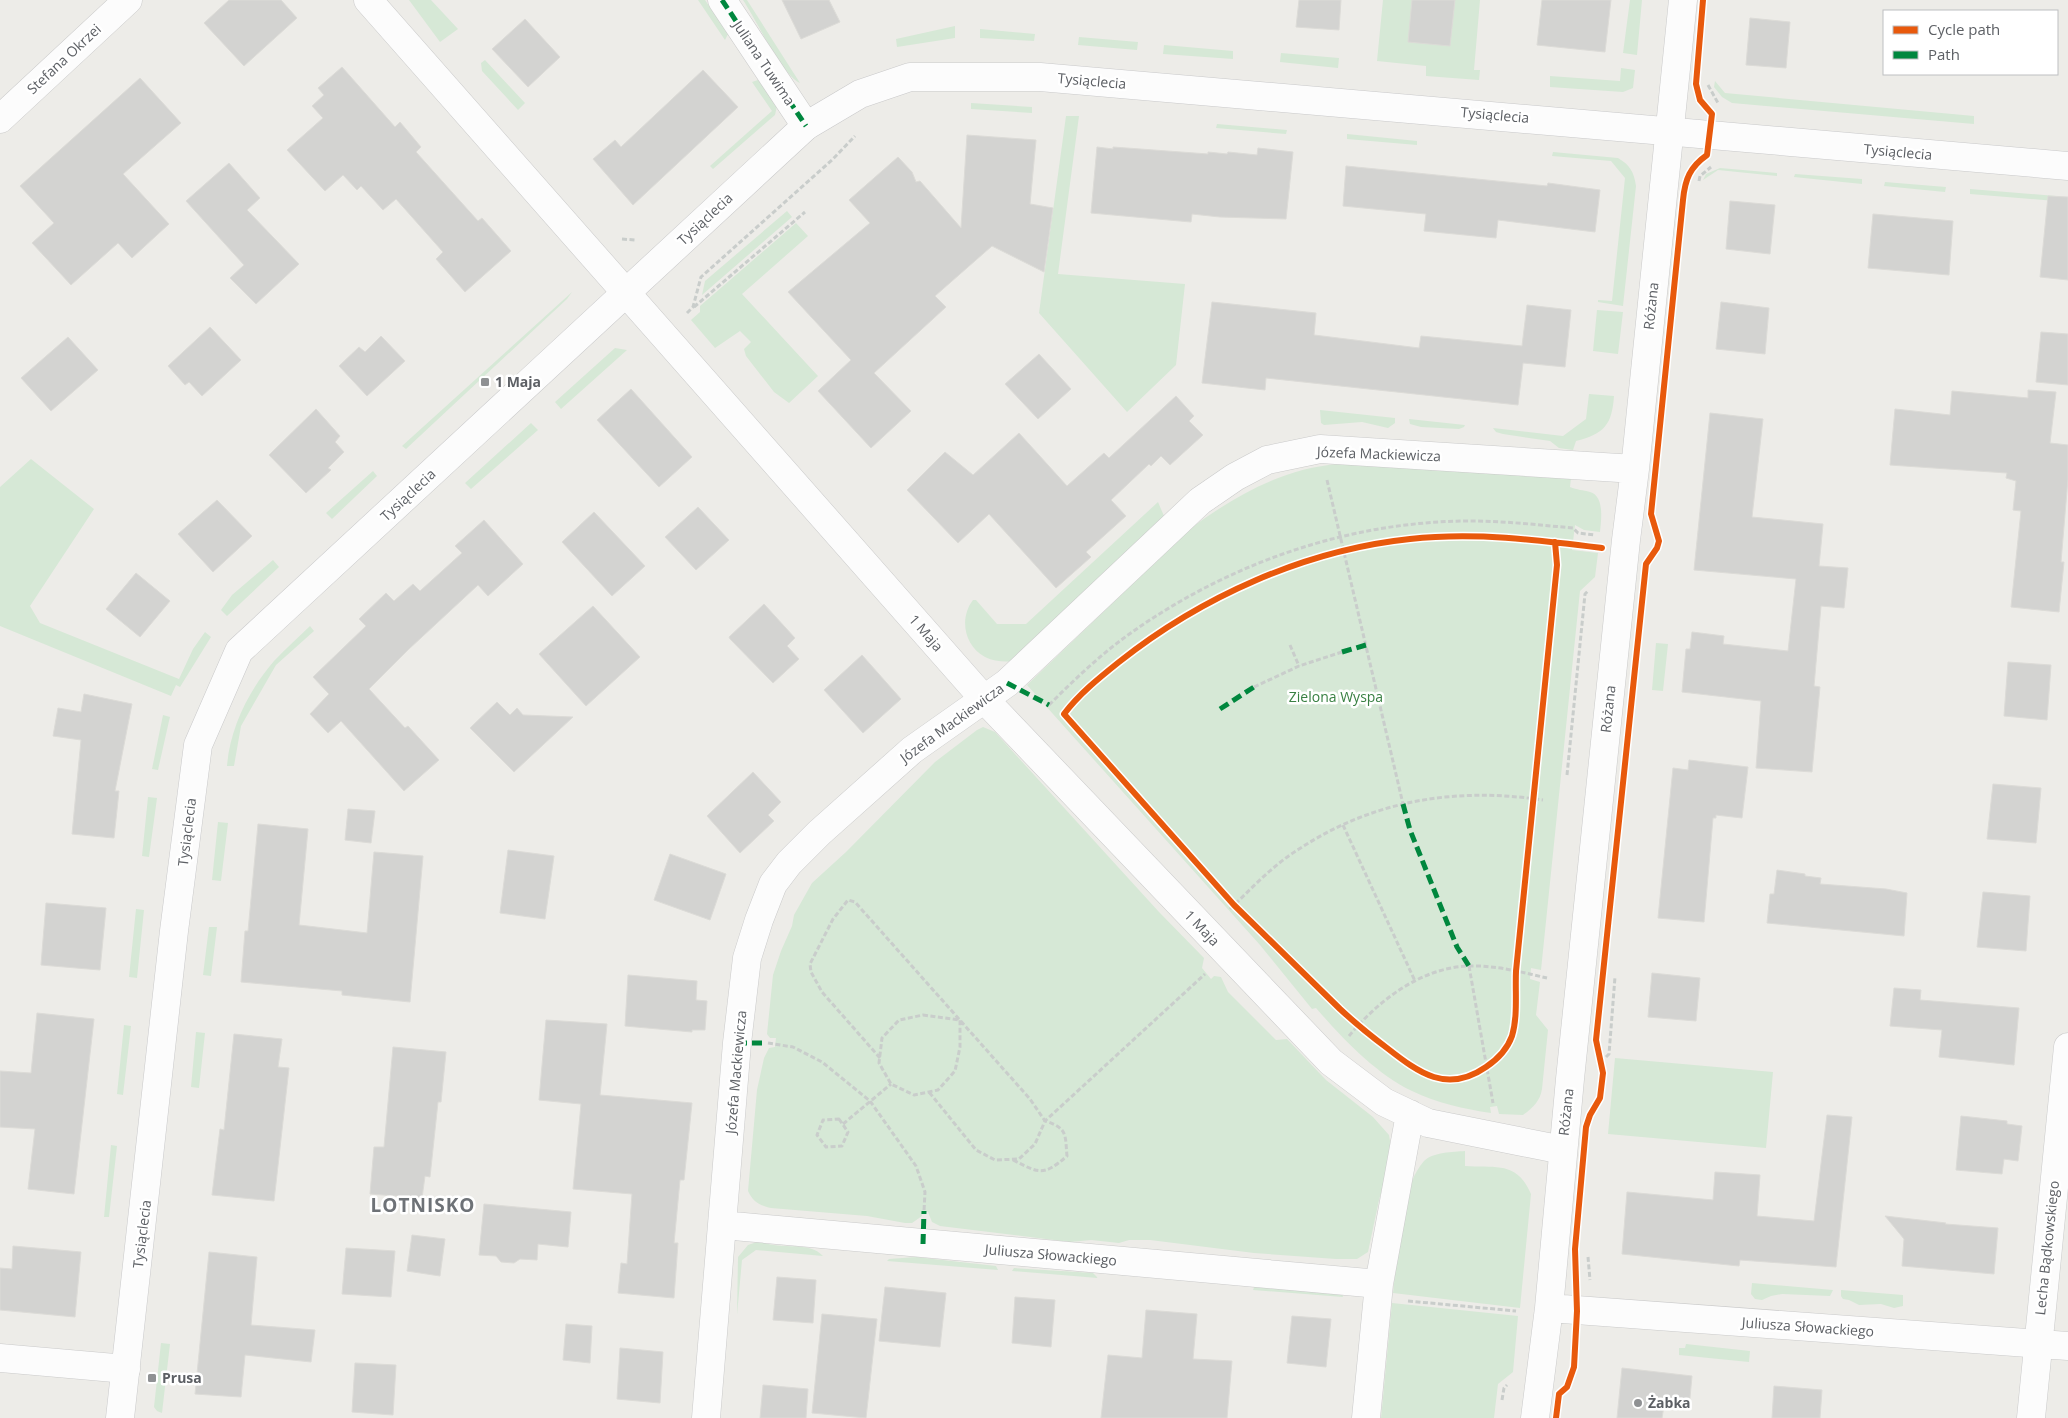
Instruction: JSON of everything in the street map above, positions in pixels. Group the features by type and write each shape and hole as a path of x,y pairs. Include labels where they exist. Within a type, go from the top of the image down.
{"street":[{"name":"Stefana Okrzei","path":"0,119 128,0"},
{"name":"1 Maja","path":"368,0 984,699 1331,1062 1384,1102 1428,1124 1563,1150"},
{"name":"Juliana Tuwima","path":"722,0 806,126"},
{"name":"Różana","path":"1535,1418 1536,1310 1563,1150 1683,0"},
{"name":"Tysiąclecia","path":"120,1418 152,1145 174,930 198,745 239,651 806,126 860,94 910,77 1040,77 2068,166"},
{"name":"Józefa Mackiewicza","path":"706,1418 737,1043 748,958 759,920 773,884 789,863 819,833 912,750 1007,683 1200,501 1235,477 1267,460 1320,450 1635,469"},
{"name":"Lecha Bądkowskiego","path":"2031,1418 2068,1048"},
{"path":"1366,1418 1379,1291 1410,1114"},
{"name":"Juliusza Słowackiego","path":"722,1225 1379,1291"},
{"name":"Juliusza Słowackiego","path":"1536,1310 2068,1346"},
{"path":"0,1358 126,1369"}],"path":[{"path":"1708,77 1708,84 1713,96 1725,110 1723,137"},
{"path":"693,307 701,277 832,160 856,135"},
{"path":"663,334 805,212"},
{"path":"1327,480 1340,537 1347,551 1403,804"},
{"path":"1049,705 1086,668 1127,636 1171,606 1217,581 1265,560 1314,543 1417,524 1470,521 1522,523 1573,528 1578,533"},
{"path":"1334,554 1347,551"},
{"path":"1290,644 1299,666"},
{"path":"1254,688 1299,666 1342,652"},
{"path":"1533,808 1535,789"},
{"path":"1207,932 1264,875 1298,849 1342,825 1375,812 1403,804 1458,795 1501,794 1543,800"},
{"path":"1342,825 1415,981"},
{"path":"1228,898 1241,912"},
{"path":"880,1058 822,992 811,972 810,964 833,919 848,900 855,902 1030,1099 1045,1121 1058,1125 1065,1134 1067,1156 1052,1169 1036,1171 1012,1159"},
{"path":"929,1092 976,1150 995,1160 1018,1159 1035,1144 1045,1121 1227,954"},
{"path":"1516,979 1517,962"},
{"path":"1469,966 1489,1064 1495,1112"},
{"path":"1348,1038 1368,1013 1393,993 1437,972 1469,966 1493,967 1547,978"},
{"path":"923,1015 960,1020 960,1047 955,1071 938,1090 914,1095 891,1084 879,1063 882,1038 899,1020 923,1015"},
{"path":"1352,1020 1365,1031"},
{"path":"764,1043 793,1047 822,1062 870,1101 916,1166 925,1192 924,1211"},
{"path":"1478,1072 1489,1064"},
{"path":"843,1124 891,1084"},
{"path":"838,1119 843,1124 848,1132 842,1146 826,1147 817,1135 823,1120 838,1119"},
{"path":"1379,1291 1536,1310"}],"green space":[{"path":"409,0 431,0 458,29 440,42"},
{"path":"698,0 705,0 728,34 725,40"},
{"path":"743,0 747,0 800,83 786,70"},
{"path":"1383,0 1480,0 1474,70 1480,70 1479,80 1426,76 1426,66 1377,61"},
{"path":"1630,0 1642,0 1637,55 1623,53"},
{"path":"955,26 955,38 897,47 896,39"},
{"path":"980,29 1035,34 1034,41 980,38"},
{"path":"1079,37 1138,42 1137,50 1078,45"},
{"path":"1164,45 1233,51 1233,59 1163,54"},
{"path":"1281,53 1339,58 1338,68 1280,62"},
{"path":"485,60 525,103 518,110 482,71 481,63"},
{"path":"1621,68 1635,70 1633,88 1623,92 1550,87 1550,76 1620,81"},
{"path":"758,80 777,106 775,115 713,169 710,166 772,111 752,82"},
{"path":"1715,81 1725,93 1974,116 1974,124 1732,103 1722,97 1714,87"},
{"path":"971,103 1032,107 1032,113 971,109"},
{"path":"1066,116 1079,116 1058,274 1185,284 1176,365 1127,412 1039,313"},
{"path":"1217,124 1287,130 1286,134 1216,128"},
{"path":"1347,134 1417,141 1417,145 1347,139"},
{"path":"1553,152 1618,158 1626,163 1633,173 1636,186 1623,306 1598,302 1598,300 1612,301 1625,178 1611,161 1552,156"},
{"path":"1720,168 1777,173 1777,176 1718,170 1703,180 1706,174"},
{"path":"1795,174 1862,179 1862,184 1794,177"},
{"path":"1885,182 1946,187 1945,192 1884,186"},
{"path":"1970,189 2056,196 2055,201 1970,194"},
{"path":"787,211 792,217 702,295 705,281"},
{"path":"796,223 808,236 742,294 818,376 789,403 774,392 746,356 744,349 751,342 740,331 715,348 691,320 700,312 700,306"},
{"path":"572,292 567,299 406,449 402,446"},
{"path":"1597,310 1623,312 1618,354 1593,351"},
{"path":"615,348 627,350 561,409 555,402"},
{"path":"1589,394 1614,396 1611,414 1605,427 1593,435 1576,441 1573,450 1559,448 1550,441 1503,434 1496,432 1493,428 1563,436 1586,419"},
{"path":"1320,410 1395,418 1395,423 1388,428 1362,422 1324,425 1321,423"},
{"path":"1409,419 1465,425 1459,429 1421,427 1410,424"},
{"path":"531,423 538,430 471,489 465,483"},
{"path":"31,459 94,509 30,606 40,623 179,679 193,649 205,632 211,637 180,687 176,685 171,696 0,626 0,487"},
{"name":"Zielona Wyspa","path":"1339,464 1530,471 1571,478 1570,487 1595,494 1600,504 1600,532 1584,530 1575,525 1572,550 1598,553 1595,577 1580,591 1541,970 1531,968 1530,979 1540,982 1536,1015 1548,1030 1542,1089 1536,1104 1523,1115 1499,1114 1497,1106 1490,1107 1491,1113 1441,1102 1421,1095 1385,1075 1360,1054 1316,1008 1312,1009 1260,945 1027,685 1191,528 1225,505 1260,486 1298,471"},
{"path":"373,471 377,476 332,519 326,513"},
{"path":"1158,502 1164,516 1016,661 989,659 972,646 968,639 965,623 966,615 973,600 976,600 997,624 1026,624"},
{"path":"273,560 279,567 227,616 221,610 232,595"},
{"path":"310,626 314,631 276,665 241,726 234,766 227,766 232,738 249,697 274,661"},
{"path":"1656,643 1668,644 1663,691 1652,690"},
{"path":"163,715 170,717 158,770 152,769"},
{"path":"983,727 995,732 1159,912 1204,958 1202,968 1211,979 1214,976 1221,977 1228,992 1276,1040 1287,1039 1326,1080 1373,1117 1389,1135 1391,1147 1368,1252 1357,1259 1336,1259 1254,1253 1150,1240 1129,1240 1119,1243 1091,1240 1070,1242 940,1226 932,1222 928,1212 922,1211 922,1216 912,1223 905,1223 867,1216 771,1208 760,1204 752,1198 748,1191 757,1090 764,1058 769,1048 775,1047 776,1038 770,1038 767,1034 773,975 792,926 794,915 812,883 846,852 935,762"},
{"path":"148,797 157,798 149,857 142,856"},
{"path":"218,822 228,823 221,881 212,880"},
{"path":"136,909 144,910 137,978 129,977"},
{"path":"209,927 217,927 211,976 203,975"},
{"path":"124,1025 131,1026 123,1095 117,1094"},
{"path":"196,1032 205,1033 199,1088 191,1087"},
{"path":"1615,1058 1773,1072 1766,1148 1608,1134"},
{"path":"111,1145 117,1146 109,1217 104,1217"},
{"path":"1465,1151 1465,1166 1496,1167 1512,1171 1525,1183 1531,1194 1520,1308 1393,1293 1401,1224 1410,1188 1416,1173 1428,1158 1443,1153"},
{"path":"760,1241 768,1244 810,1248 823,1256 756,1250 742,1260 737,1315 738,1257 748,1245"},
{"path":"916,1257 996,1266 998,1270 887,1261 889,1259"},
{"path":"1014,1268 1093,1273 1098,1278 1012,1271"},
{"path":"1752,1283 1833,1290 1830,1296 1782,1294 1762,1300 1755,1299 1751,1294"},
{"path":"1255,1285 1341,1290 1343,1297 1253,1290"},
{"path":"1841,1290 1903,1295 1903,1306 1894,1308 1881,1304 1859,1305 1843,1299"},
{"path":"1392,1303 1518,1316 1513,1372 1498,1384 1494,1418 1381,1418"},
{"path":"161,1343 170,1344 162,1413 154,1407"},
{"path":"1686,1344 1750,1351 1749,1362 1679,1355 1679,1348 1685,1348"}],"building":[{"path":"229,0 281,0 297,18 244,66 204,23"},
{"path":"782,0 829,0 840,22 801,39"},
{"path":"1299,0 1341,0 1339,30 1296,27"},
{"path":"1412,0 1455,0 1450,46 1408,42"},
{"path":"1542,0 1611,0 1605,52 1537,45"},
{"path":"1750,18 1790,22 1786,68 1746,65"},
{"path":"525,19 560,57 528,87 492,49"},
{"path":"342,67 395,127 400,122 421,147 416,152 478,221 482,218 511,251 465,292 436,259 443,252 396,199 383,210 361,186 357,190 343,175 325,191 287,150 323,118 312,106 324,95 318,88"},
{"path":"703,70 738,107 633,205 593,159 615,140 621,147"},
{"path":"140,78 181,123 123,174 169,224 132,258 118,243 71,285 32,243 54,223 20,186"},
{"path":"967,135 1036,140 1030,204 1053,208 1044,272 992,246 935,296 946,307 874,373 911,411 871,448 818,391 851,360 788,292 870,223 849,200 898,157 912,172 916,182 920,181 961,228"},
{"path":"1097,147 1208,154 1208,152 1227,154 1228,152 1257,155 1258,148 1293,152 1286,219 1220,217 1192,214 1191,222 1091,213"},
{"path":"229,163 260,198 247,210 299,264 256,304 230,278 244,265 186,201"},
{"path":"1346,166 1547,186 1548,183 1600,190 1595,232 1498,220 1496,238 1424,231 1426,214 1343,206"},
{"path":"2048,196 2068,197 2068,280 2040,277"},
{"path":"1730,201 1775,205 1770,254 1726,249"},
{"path":"1873,214 1953,221 1949,275 1868,268"},
{"path":"1212,302 1316,313 1314,335 1419,348 1421,336 1522,346 1527,305 1571,310 1565,367 1523,363 1518,405 1266,378 1265,390 1202,383"},
{"path":"1721,302 1769,308 1765,354 1716,349"},
{"path":"210,327 241,360 202,396 189,382 185,385 168,366"},
{"path":"2041,332 2068,334 2068,385 2036,382"},
{"path":"381,336 405,361 367,396 339,366 359,347 365,352"},
{"path":"68,337 98,370 51,411 21,378"},
{"path":"1039,354 1071,389 1038,419 1005,384"},
{"path":"631,389 692,457 659,487 597,420"},
{"path":"2028,390 2056,392 2050,443 2068,445 2068,479 2061,562 2064,562 2059,612 2011,607 2021,511 2013,510 2016,481 2006,478 2007,473 1890,465 1895,409 1950,415 1952,391 2028,398"},
{"path":"1176,396 1194,416 1189,421 1203,435 1170,465 1161,456 1151,466 1149,464 1111,500 1126,516 1086,552 1091,557 1056,588 989,514 958,543 907,490 945,452 973,475 1019,433 1067,486 1104,453 1109,458"},
{"path":"316,409 340,436 335,442 344,452 328,468 331,470 306,493 269,455"},
{"path":"1710,413 1763,419 1752,517 1823,524 1819,566 1848,568 1844,608 1821,606 1814,686 1820,687 1812,772 1756,768 1761,701 1682,692 1686,649 1690,649 1692,632 1724,636 1723,644 1788,651 1796,579 1694,570"},
{"path":"217,500 252,536 213,572 178,534"},
{"path":"698,507 729,540 696,570 665,537"},
{"path":"594,512 645,566 612,596 562,542"},
{"path":"484,520 523,564 488,596 478,585 369,689 405,728 408,726 439,760 404,791 341,721 328,733 310,714 329,694 313,677 366,626 359,619 386,593 394,601 413,584 420,591 462,553 455,546"},
{"path":"136,573 170,601 140,637 106,609"},
{"path":"764,604 795,638 787,646 799,659 773,683 729,637"},
{"path":"593,606 640,657 586,706 539,654"},
{"path":"862,655 901,699 863,733 824,690"},
{"path":"2008,662 2051,665 2047,720 2004,716"},
{"path":"84,694 132,704 115,791 119,791 114,838 72,834 81,740 53,736 58,708 81,712"},
{"path":"497,702 510,715 517,708 523,715 573,717 514,772 470,728"},
{"path":"1689,760 1748,767 1742,818 1716,815 1716,818 1713,818 1704,922 1658,918 1673,768 1688,770"},
{"path":"753,772 781,802 768,815 774,821 740,853 707,816"},
{"path":"1993,784 2041,788 2036,843 1987,839"},
{"path":"348,809 375,811 371,843 345,840"},
{"path":"258,824 308,829 299,925 367,933 374,852 423,856 410,1002 342,995 342,991 241,982 245,931 248,931"},
{"path":"508,850 554,856 545,919 500,913"},
{"path":"670,854 726,874 710,920 654,900"},
{"path":"1777,870 1821,878 1820,884 1886,889 1907,893 1904,936 1767,923 1770,894 1774,894"},
{"path":"1983,892 2030,896 2026,951 1977,947"},
{"path":"46,903 106,908 100,970 41,965"},
{"path":"1652,973 1700,978 1696,1021 1648,1017"},
{"path":"628,975 697,981 696,1000 707,1001 705,1030 692,1030 692,1032 625,1026"},
{"path":"1894,988 1921,990 1920,1000 2019,1008 2014,1065 1939,1057 1942,1030 1890,1026"},
{"path":"37,1013 94,1019 74,1194 28,1189 35,1129 0,1127 0,1071 31,1073"},
{"path":"546,1020 607,1024 600,1095 692,1103 684,1180 680,1180 674,1243 678,1243 674,1298 618,1293 621,1263 627,1264 632,1194 573,1189 581,1104 539,1100"},
{"path":"234,1034 282,1039 278,1067 289,1068 274,1201 212,1195 220,1129 224,1130"},
{"path":"393,1047 446,1052 441,1102 438,1102 430,1177 425,1176 422,1198 370,1194 374,1147 384,1147"},
{"path":"1827,1115 1852,1117 1836,1267 1740,1260 1739,1266 1622,1254 1627,1192 1713,1200 1715,1172 1760,1175 1757,1216 1814,1221"},
{"path":"1961,1116 2007,1121 2007,1124 2022,1126 2018,1161 2004,1159 2002,1174 1956,1170"},
{"path":"484,1204 571,1212 568,1247 538,1244 537,1260 520,1259 514,1263 501,1262 496,1256 479,1255"},
{"path":"1885,1216 1945,1224 1998,1228 1994,1274 1902,1266 1904,1239"},
{"path":"412,1235 445,1239 440,1276 407,1271"},
{"path":"13,1246 81,1252 75,1317 0,1310 0,1268 12,1269"},
{"path":"346,1248 395,1251 391,1297 342,1294"},
{"path":"209,1252 257,1257 251,1325 315,1330 311,1362 245,1355 241,1397 195,1394"},
{"path":"777,1277 816,1280 813,1323 773,1320"},
{"path":"885,1287 946,1293 940,1347 879,1341"},
{"path":"1015,1297 1055,1300 1051,1347 1012,1343"},
{"path":"1146,1310 1197,1314 1193,1359 1232,1361 1227,1418 1101,1418 1108,1355 1142,1358"},
{"path":"822,1314 877,1319 866,1418 812,1413"},
{"path":"1292,1316 1331,1319 1326,1367 1287,1363"},
{"path":"566,1324 592,1326 590,1363 563,1360"},
{"path":"620,1348 663,1352 660,1403 617,1399"},
{"path":"355,1363 396,1365 393,1415 352,1412"},
{"path":"1622,1368 1692,1376 1689,1408 1664,1406 1662,1418 1617,1418"},
{"path":"763,1385 808,1389 806,1418 760,1418"},
{"path":"1774,1386 1822,1390 1820,1418 1772,1418"}],"marked path":[{"path":"722,0 806,126"},
{"path":"1342,652 1366,645"},
{"path":"1007,683 1049,705"},
{"path":"1220,709 1254,687"},
{"path":"1403,804 1410,830 1457,947 1469,966"},
{"path":"737,1043 765,1043"},
{"path":"923,1244 924,1211"}],"cycle path":[{"path":"1556,1418 1559,1394 1567,1387 1574,1367 1577,1311 1575,1249 1586,1127 1590,1115 1600,1098 1603,1073 1596,1040 1646,564 1657,548 1659,541 1651,514 1683,200 1689,174 1696,164 1707,155 1712,114 1700,100 1696,84 1703,0"},
{"path":"1555,542 1557,565 1516,971 1514,1028 1505,1050 1486,1067 1472,1075 1459,1079 1434,1077 1410,1065 1340,1009 1234,905 1064,714 1097,680 1151,639 1184,617 1219,597 1293,566 1371,545 1434,537 1458,536 1530,540 1554,542 1578,545 1602,548"}],"place":[{"name":"1 Maja","path":"485,382"},
{"name":"Prusa","path":"152,1378"},
{"name":"Żabka","path":"1638,1403"}],"district":[{"name":"LOTNISKO","path":"423,1205"}]}
